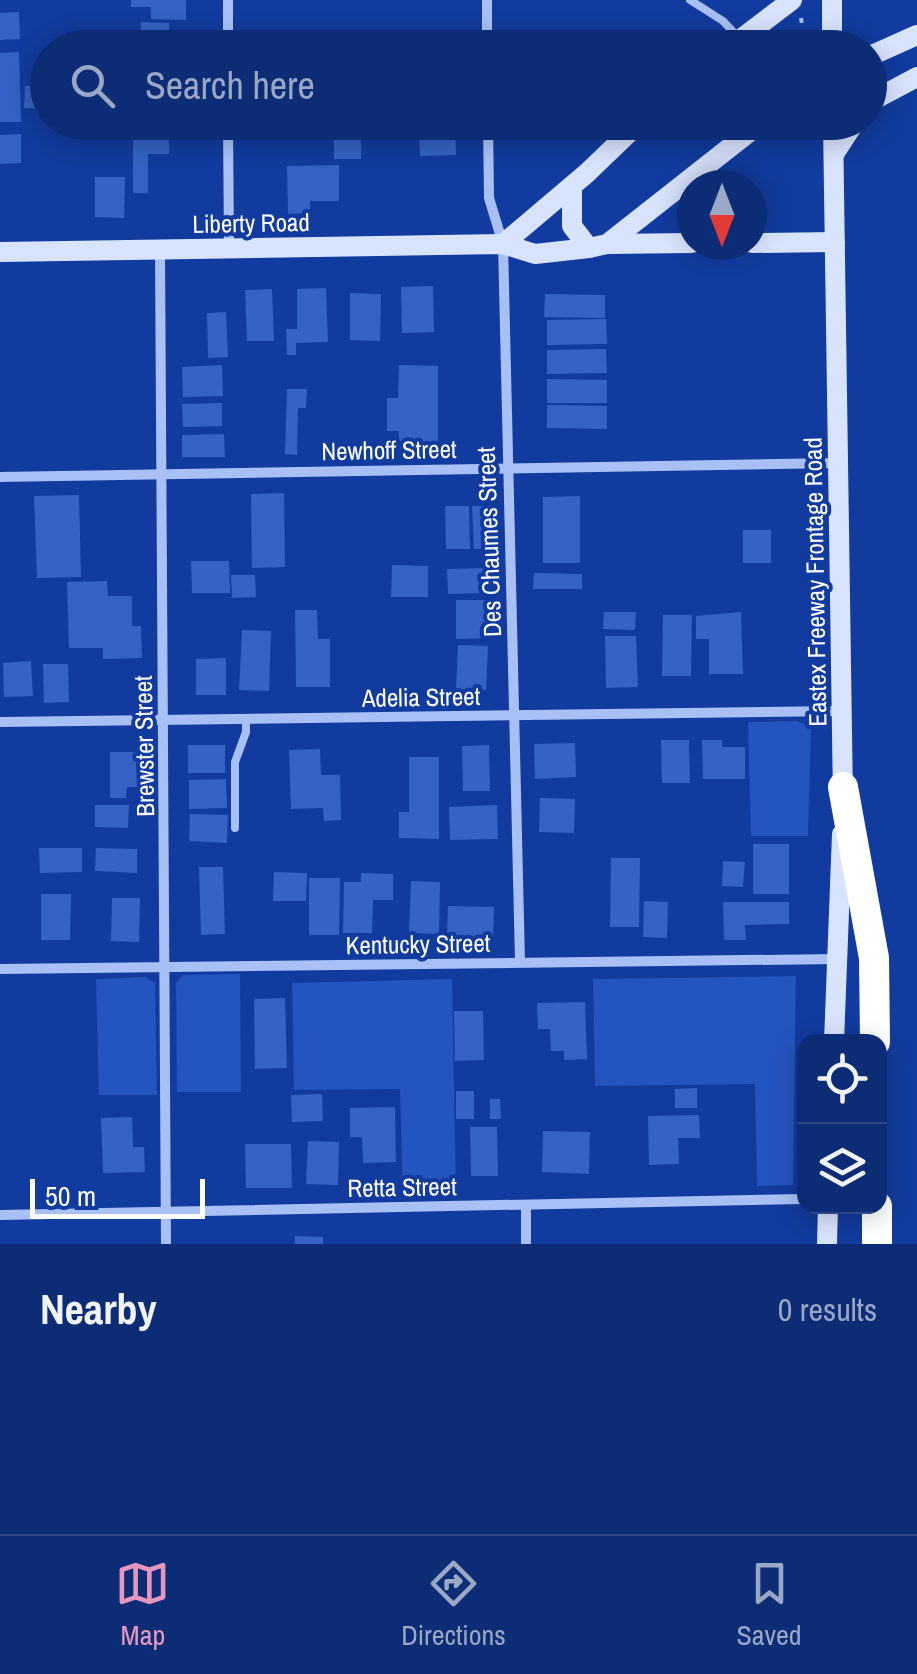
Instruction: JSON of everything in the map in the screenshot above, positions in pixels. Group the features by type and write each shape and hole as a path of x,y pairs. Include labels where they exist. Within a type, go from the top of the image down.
{"highway":[{"path":"844,787 874,958 875,1034"},
{"path":"877,1214 877,1244"}],"main road":[{"path":"832,0 832,30"},
{"path":"757,30 796,8"},
{"path":"887,48 917,35"},
{"path":"887,93 917,77"},
{"path":"503,244 621,140"},
{"path":"572,186 572,226 598,246 738,140"},
{"name":"Eastex Freeway Frontage Road","path":"833,140 844,787 834,1034"},
{"path":"833,155 843,140"},
{"path":"767,243 835,242"},
{"name":"Liberty Road","path":"0,252 503,244 535,254 598,246 677,243"},
{"path":"827,1244 828,1214"}],"street":[{"path":"228,0 228,30"},
{"path":"487,0 488,30"},
{"path":"228,140 228,248"},
{"name":"Des Chaumes Street","path":"488,140 490,198 503,244 520,962"},
{"name":"Brewster Street","path":"160,248 166,1244"},
{"name":"Newhoff Street","path":"0,476 838,463"},
{"name":"Adelia Street","path":"0,722 842,711"},
{"name":"Kentucky Street","path":"0,969 837,959"},
{"name":"Retta Street","path":"0,1215 797,1199"},
{"path":"526,1205 526,1244"}],"lane":[{"path":"690,0 724,21 728,30"},
{"path":"235,828 235,762 246,732 246,719"}],"shaded area":[{"path":"797,721 811,727 808,836 751,836 748,722"},
{"path":"240,974 241,1092 177,1092 176,983 183,975"},
{"path":"796,976 793,1185 757,1186 755,1084 595,1086 593,979"},
{"path":"145,977 155,983 157,1095 99,1095 96,979"},
{"path":"452,979 456,1193 403,1194 400,1089 294,1090 292,983"}],"building":[{"path":"131,0 186,0 186,20 151,19 151,7 131,7"},
{"path":"19,12 20,39 0,40 0,13"},
{"path":"141,22 169,23 169,30 141,30"},
{"path":"19,52 21,122 0,122 0,53"},
{"path":"25,86 30,86 30,108 24,108"},
{"path":"21,134 21,163 0,164 0,135"},
{"path":"133,140 169,140 169,154 148,154 148,193 133,193"},
{"path":"334,140 361,140 361,159 334,159"},
{"path":"420,140 456,140 456,155 420,156"},
{"path":"339,165 339,201 310,201 310,213 288,214 287,166"},
{"path":"95,177 125,177 124,218 95,217"},
{"path":"433,286 434,332 402,333 401,287"},
{"path":"326,288 328,342 296,343 296,355 287,355 286,329 297,329 297,289"},
{"path":"272,289 274,341 247,341 245,290"},
{"path":"350,293 381,294 380,341 350,340"},
{"path":"545,294 605,295 605,318 544,317"},
{"path":"226,312 228,357 208,358 207,313"},
{"path":"606,319 607,344 547,345 547,320"},
{"path":"606,349 607,373 547,374 547,350"},
{"path":"222,365 223,396 183,397 182,367"},
{"path":"399,365 438,366 438,442 399,442 399,431 387,431 387,398 398,398"},
{"path":"547,379 607,380 607,403 547,403"},
{"path":"287,389 307,389 306,408 298,408 297,455 285,454"},
{"path":"222,403 222,426 183,427 182,404"},
{"path":"547,405 607,406 607,429 547,428"},
{"path":"224,434 225,457 182,457 182,435"},
{"path":"284,493 285,567 252,568 251,494"},
{"path":"79,495 81,577 37,578 34,496"},
{"path":"580,496 580,563 543,563 543,497"},
{"path":"445,506 469,506 470,549 446,549"},
{"path":"472,506 497,506 498,548 474,549"},
{"path":"743,530 771,530 771,563 743,563"},
{"path":"191,561 229,561 230,593 192,593"},
{"path":"392,565 428,566 428,597 391,597"},
{"path":"486,568 486,593 448,594 447,569"},
{"path":"534,573 582,574 582,589 533,589"},
{"path":"231,575 255,575 256,597 232,598"},
{"path":"107,581 108,596 132,596 132,626 141,626 142,658 103,659 103,648 69,648 67,582"},
{"path":"456,600 490,600 491,638 456,639"},
{"path":"295,610 317,610 318,639 330,639 330,687 296,687"},
{"path":"604,612 636,612 635,630 603,629"},
{"path":"741,612 743,674 709,674 709,639 696,639 696,616"},
{"path":"663,615 692,615 691,676 662,676"},
{"path":"242,630 271,631 269,691 239,690"},
{"path":"605,636 636,636 638,687 606,688"},
{"path":"458,645 488,646 486,690 456,689"},
{"path":"226,658 226,695 196,695 196,659"},
{"path":"31,661 33,696 4,697 3,663"},
{"path":"43,664 68,664 69,702 44,703"},
{"path":"661,740 689,740 690,783 662,783"},
{"path":"702,740 722,740 722,747 745,747 745,779 703,779"},
{"path":"575,743 576,777 535,779 534,744"},
{"path":"188,745 225,745 225,773 188,773"},
{"path":"489,745 490,791 463,791 462,746"},
{"path":"320,749 321,775 340,775 341,820 324,821 323,808 291,809 289,750"},
{"path":"110,752 139,752 139,787 127,787 126,798 110,798"},
{"path":"409,757 439,757 439,839 399,838 399,812 409,812"},
{"path":"226,779 227,808 189,809 189,780"},
{"path":"540,798 575,799 574,833 539,832"},
{"path":"95,805 129,805 128,828 95,827"},
{"path":"497,805 498,839 450,840 449,807"},
{"path":"190,814 228,815 227,843 189,841"},
{"path":"753,844 789,844 789,894 753,894"},
{"path":"39,848 82,848 82,872 40,873"},
{"path":"96,848 137,849 137,873 95,871"},
{"path":"611,858 640,858 639,927 610,927"},
{"path":"723,861 745,862 743,887 722,886"},
{"path":"199,867 223,867 225,934 201,935"},
{"path":"274,872 307,873 306,901 273,901"},
{"path":"361,873 393,874 393,900 373,900 372,933 343,933 344,882 361,882"},
{"path":"309,878 340,878 339,935 309,935"},
{"path":"411,881 440,882 439,934 409,933"},
{"path":"41,894 71,894 70,940 41,940"},
{"path":"112,898 140,898 139,942 111,941"},
{"path":"644,901 668,902 667,938 643,937"},
{"path":"723,902 789,902 789,924 745,925 746,940 724,940"},
{"path":"448,906 494,907 493,938 447,937"},
{"path":"285,998 287,1068 255,1069 254,999"},
{"path":"585,1002 587,1059 564,1060 564,1051 551,1051 550,1029 538,1029 537,1003"},
{"path":"454,1011 483,1011 484,1060 455,1061"},
{"path":"697,1088 697,1108 675,1108 675,1089"},
{"path":"456,1091 474,1091 474,1119 456,1119"},
{"path":"322,1094 323,1121 292,1122 291,1095"},
{"path":"490,1099 500,1099 501,1119 490,1119"},
{"path":"395,1107 396,1162 363,1163 362,1137 350,1137 350,1108"},
{"path":"699,1115 700,1138 678,1138 679,1164 649,1165 648,1116"},
{"path":"132,1117 133,1147 144,1147 145,1172 103,1173 101,1118"},
{"path":"470,1127 497,1127 498,1176 471,1176"},
{"path":"543,1131 590,1132 589,1174 542,1172"},
{"path":"308,1141 339,1142 338,1185 306,1184"},
{"path":"245,1144 291,1144 292,1188 246,1188"},
{"path":"295,1236 323,1237 323,1244 295,1244"}]}
